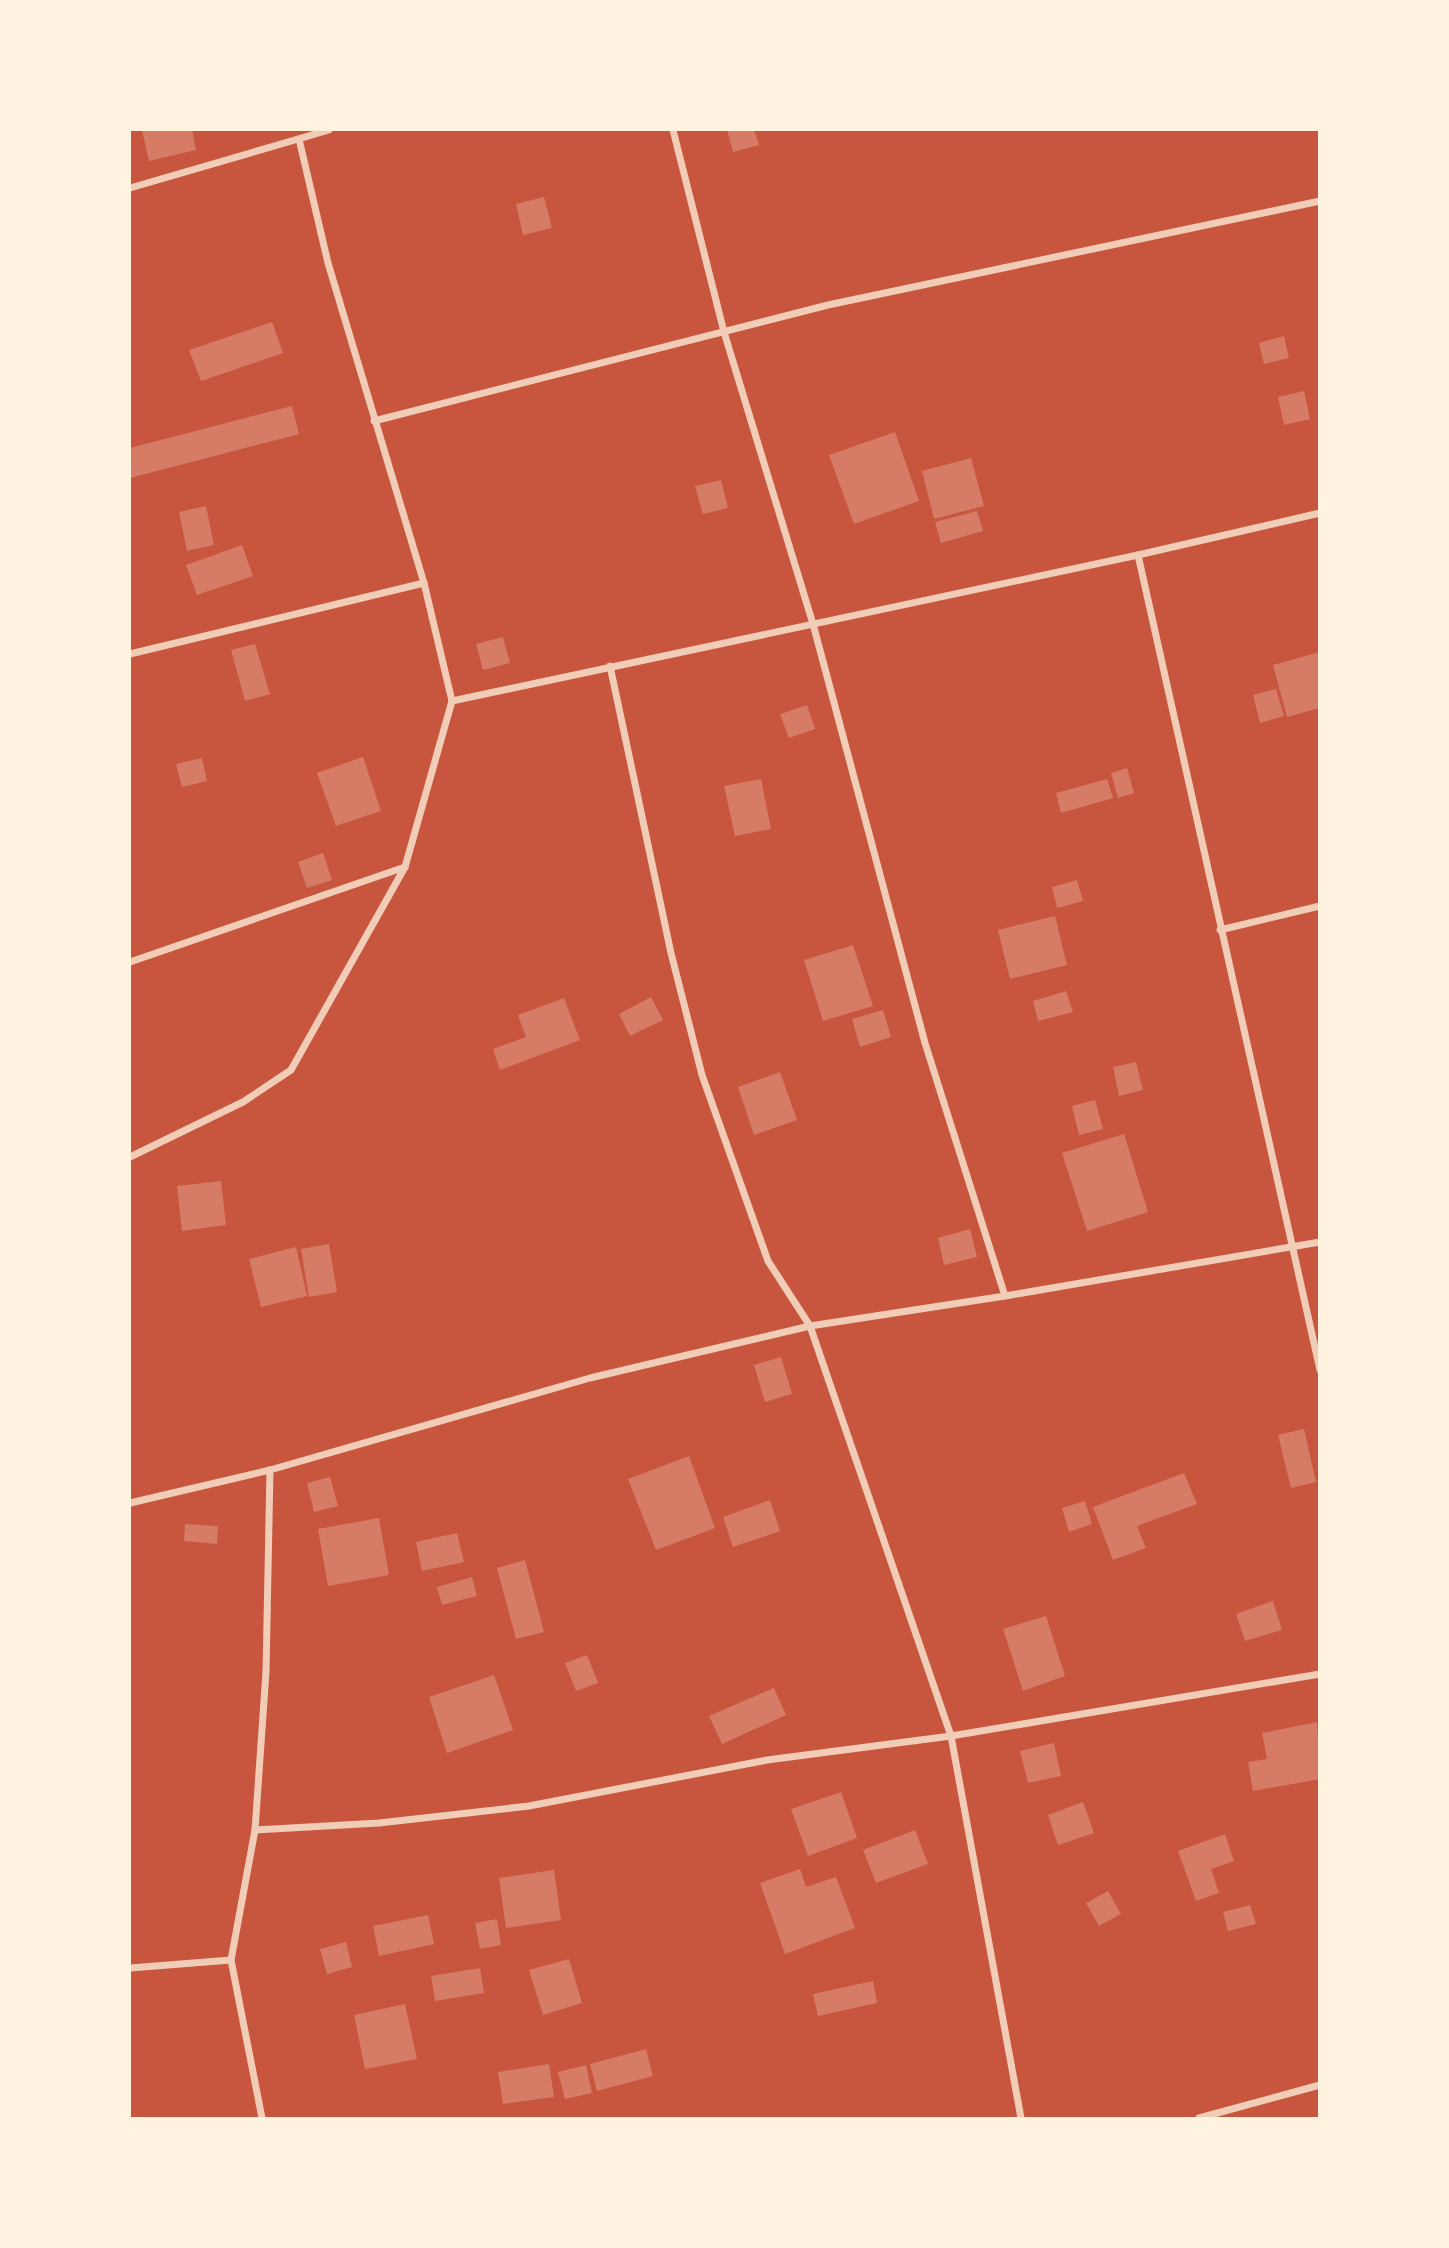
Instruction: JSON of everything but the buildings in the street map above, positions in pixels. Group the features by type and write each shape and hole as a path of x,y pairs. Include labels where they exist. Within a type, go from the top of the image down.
{"street":[{"path":"130,188 329,130"},
{"path":"673,130 724,332 813,624 925,1043 1005,1296"},
{"path":"130,1157 243,1102 290,1070 405,867 452,702 424,583 328,262 299,139"},
{"path":"374,421 828,305 1320,201"},
{"path":"452,702 1138,555 1320,513"},
{"path":"1138,555 1320,1370"},
{"path":"130,654 424,583"},
{"path":"610,666 671,953 702,1075 768,1261 810,1326 951,1736 1021,2119"},
{"path":"130,962 405,867"},
{"path":"1220,930 1320,906"},
{"path":"130,1503 270,1470 590,1378 810,1326 1320,1242"},
{"path":"261,2119 231,1961 255,1830 266,1672 270,1470"},
{"path":"255,1830 379,1823 528,1806 767,1760 951,1736 1320,1674"},
{"path":"130,1968 231,1961"},
{"path":"1199,2119 1320,2085"}]}
